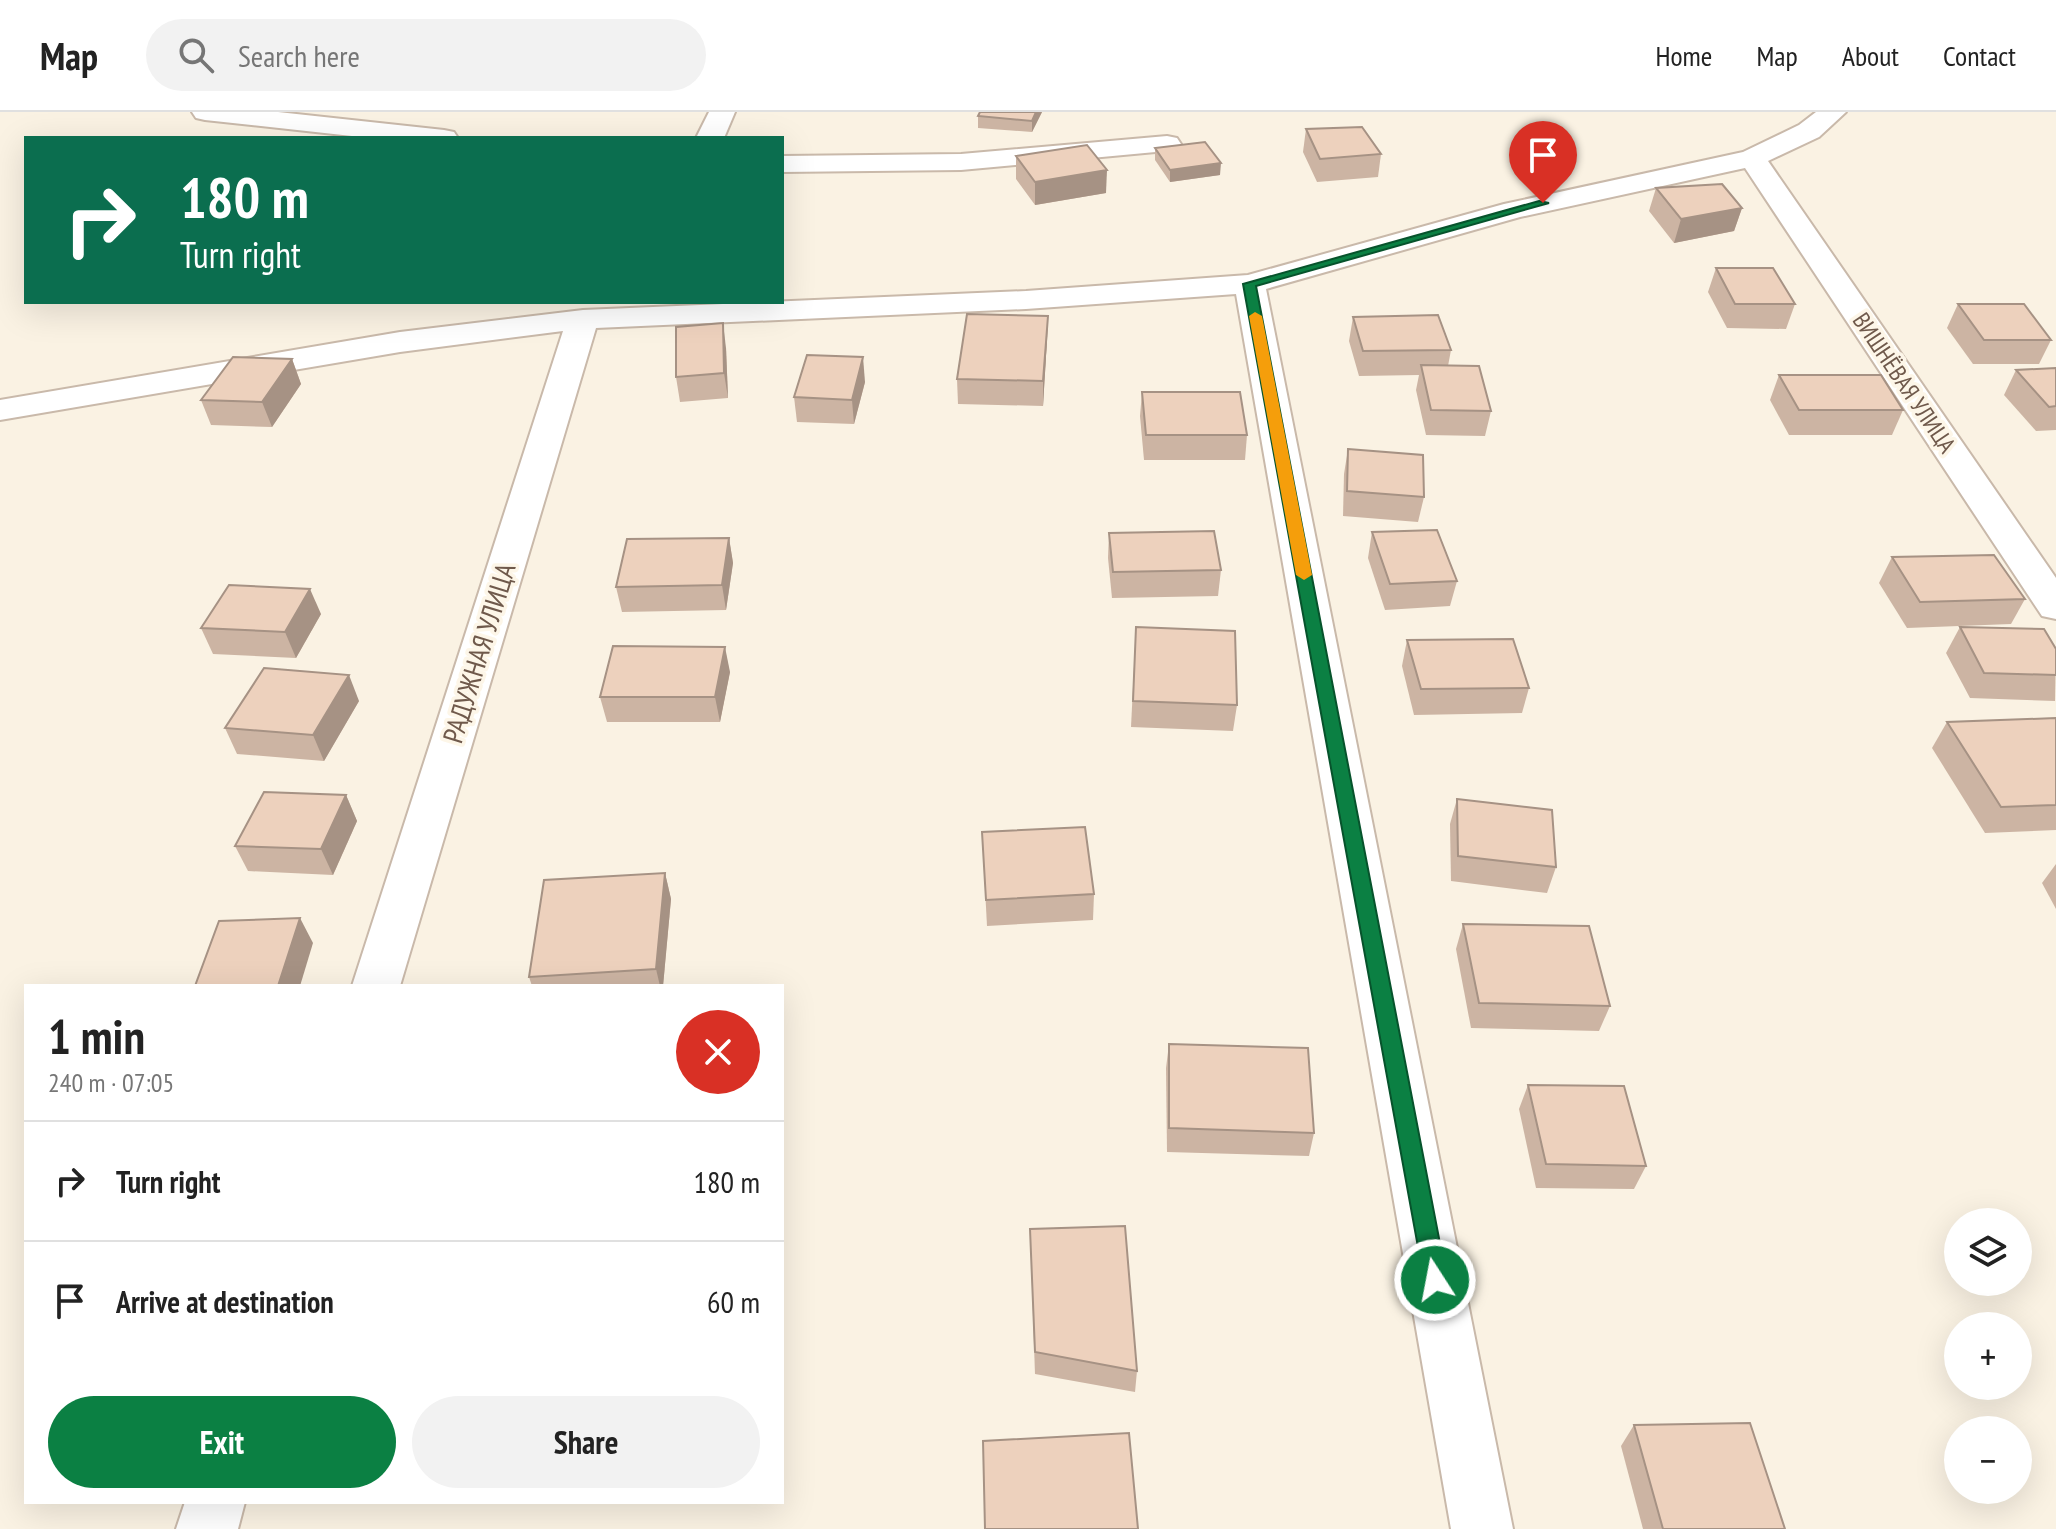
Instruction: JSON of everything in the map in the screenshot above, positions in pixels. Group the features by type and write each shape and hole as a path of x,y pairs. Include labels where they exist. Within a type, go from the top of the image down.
{"street":[{"path":"205,112 426,136"},
{"path":"711,136 722,112"},
{"path":"0,410 400,342 676,309 1026,300 1250,284 1514,210 1752,158 1809,131 1833,112"},
{"path":"784,164 961,162 1167,144"},
{"name":"ВИШНЁВАЯ УЛИЦА","path":"1752,158 2056,607"},
{"path":"1250,284 1482,1529"},
{"name":"РАДУЖНАЯ УЛИЦА","path":"377,984 583,319"},
{"path":"207,1529 214,1504"}],"building":[{"path":"980,112 1036,112 1032,121 978,116"},
{"path":"1362,127 1381,154 1320,159 1306,129"},
{"path":"1205,142 1221,163 1170,170 1155,148"},
{"path":"1087,145 1107,170 1035,182 1016,156"},
{"path":"1722,184 1742,208 1681,219 1656,188"},
{"path":"1716,268 1773,268 1795,304 1735,304"},
{"path":"1958,304 2024,304 2051,340 1984,340"},
{"path":"967,314 1048,316 1043,381 957,379"},
{"path":"1438,315 1451,350 1363,351 1353,317"},
{"path":"723,323 724,373 676,377 676,327"},
{"path":"807,355 863,357 852,400 794,397"},
{"path":"233,357 292,359 262,402 201,400"},
{"path":"1421,365 1479,366 1491,411 1431,410"},
{"path":"2056,368 2056,406 2049,407 2016,370"},
{"path":"1779,375 1881,375 1903,410 1799,410"},
{"path":"1142,392 1240,392 1247,435 1146,435"},
{"path":"1348,449 1423,455 1424,497 1347,491"},
{"path":"1437,530 1457,581 1390,584 1372,532"},
{"path":"1214,531 1221,570 1113,572 1109,533"},
{"path":"729,538 722,585 616,587 627,539"},
{"path":"1994,555 2025,599 1920,602 1892,557"},
{"path":"229,585 310,589 285,632 201,628"},
{"path":"1136,627 1235,631 1237,705 1133,701"},
{"path":"1960,627 2044,629 2056,649 2056,675 1984,673"},
{"path":"1513,639 1529,688 1421,689 1407,640"},
{"path":"613,646 725,647 715,697 600,697"},
{"path":"264,668 349,675 313,735 225,728"},
{"path":"2056,718 2056,805 2001,807 1947,722"},
{"path":"264,792 346,795 321,849 235,846"},
{"path":"1457,799 1552,810 1556,867 1458,856"},
{"path":"1085,827 1094,894 986,900 982,832"},
{"path":"665,873 656,969 529,977 544,880"},
{"path":"300,918 279,984 196,984 219,921"},
{"path":"1463,924 1589,926 1610,1006 1479,1003"},
{"path":"1169,1044 1308,1048 1314,1133 1169,1128"},
{"path":"1528,1085 1624,1086 1646,1166 1546,1164"},
{"path":"1125,1226 1137,1371 1035,1352 1030,1229"},
{"path":"1750,1423 1785,1529 1663,1529 1634,1425"},
{"path":"1129,1433 1138,1529 985,1529 983,1441"}],"slow traffic":[{"path":"1255,316 1304,575"}],"route":[{"path":"1435,1280 1250,284 1543,203"}]}
